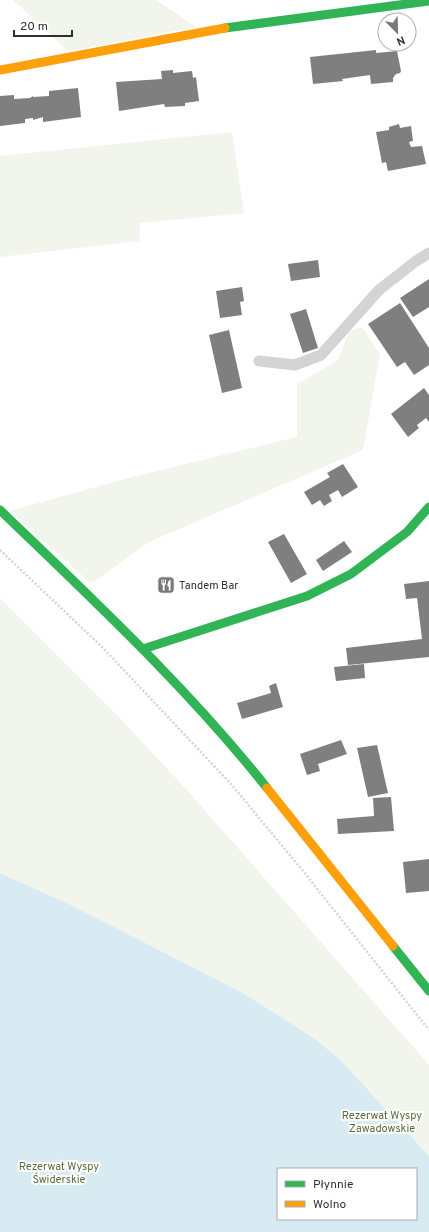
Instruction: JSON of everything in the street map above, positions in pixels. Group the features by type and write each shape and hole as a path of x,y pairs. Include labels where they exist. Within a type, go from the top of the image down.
{"street":[{"path":"0,70 213,30 429,1"},
{"path":"143,649 307,596 351,574 407,532 429,507"},
{"path":"0,510 143,649 247,763 429,991"}],"lane":[{"path":"259,362 295,365 321,356 379,290 416,261 429,253"}],"path":[{"path":"0,550 102,647 231,784 303,871 429,1030"}],"green space":[{"path":"13,0 156,0 196,27 68,51"},
{"path":"232,132 244,213 140,223 139,241 0,257 0,156"},
{"path":"362,327 380,354 363,450 149,542 95,581 89,582 10,511 128,478 297,437 297,384 338,360 349,331"},
{"name":"Rezerwat Wyspy Zawadowskie","path":"0,598 117,715 186,789 429,1065 429,1232 417,1220 417,1168 415,1168 241,992 71,905 0,873"}],"shaded area":[{"path":"0,873 71,905 241,992 315,1039 342,1062 429,1156 429,1232 0,1232"}],"building":[{"path":"376,50 376,53 397,52 401,71 393,78 393,82 371,84 370,75 342,79 343,81 313,84 310,57"},
{"path":"173,70 173,73 192,71 193,78 196,77 199,101 185,103 185,106 165,107 164,104 119,111 116,82 162,79 161,71"},
{"path":"78,88 81,117 43,122 43,117 33,120 33,118 25,119 25,123 0,126 0,96 14,95 14,99 30,98 33,96 49,96 49,91"},
{"path":"399,124 400,128 411,126 413,141 409,142 411,147 422,146 426,164 388,171 386,162 382,163 376,132 389,130 389,127"},
{"path":"318,260 320,277 291,281 288,264"},
{"path":"429,279 429,307 413,317 400,298"},
{"path":"242,287 244,301 240,302 242,315 220,318 216,291"},
{"path":"400,303 429,348 429,365 414,375 405,362 397,367 368,324"},
{"path":"306,309 318,348 303,353 290,314"},
{"path":"229,330 242,388 222,393 209,335"},
{"path":"424,388 429,395 429,422 426,418 417,425 419,428 408,437 391,414"},
{"path":"343,464 358,487 342,497 338,490 329,495 332,501 324,506 320,500 312,505 304,492 330,477 327,473"},
{"path":"284,534 307,574 291,583 268,542"},
{"path":"344,541 352,552 323,571 316,560"},
{"path":"429,581 429,657 348,665 346,648 422,639 417,598 406,599 404,584"},
{"path":"364,664 365,678 336,681 334,667"},
{"path":"276,683 283,707 242,719 237,703 271,693 269,686"},
{"path":"341,740 347,754 318,764 320,771 307,775 300,754"},
{"path":"377,745 388,793 368,797 357,748"},
{"path":"391,797 394,831 338,834 337,819 374,816 373,798"},
{"path":"429,859 429,891 406,893 403,862"}],"traffic: fast":[{"path":"225,28 429,1"},
{"path":"143,649 307,596 351,574 407,532 429,507"},
{"path":"0,510 104,610 172,679 267,788"},
{"path":"393,946 429,991"}],"traffic: slow":[{"path":"0,70 225,28"},
{"path":"267,788 393,946"}],"place":[{"name":"Tandem Bar","path":"166,585"}],"park label":[{"name":"Rezerwat Wyspy Świderskie","path":"59,1172"}]}
